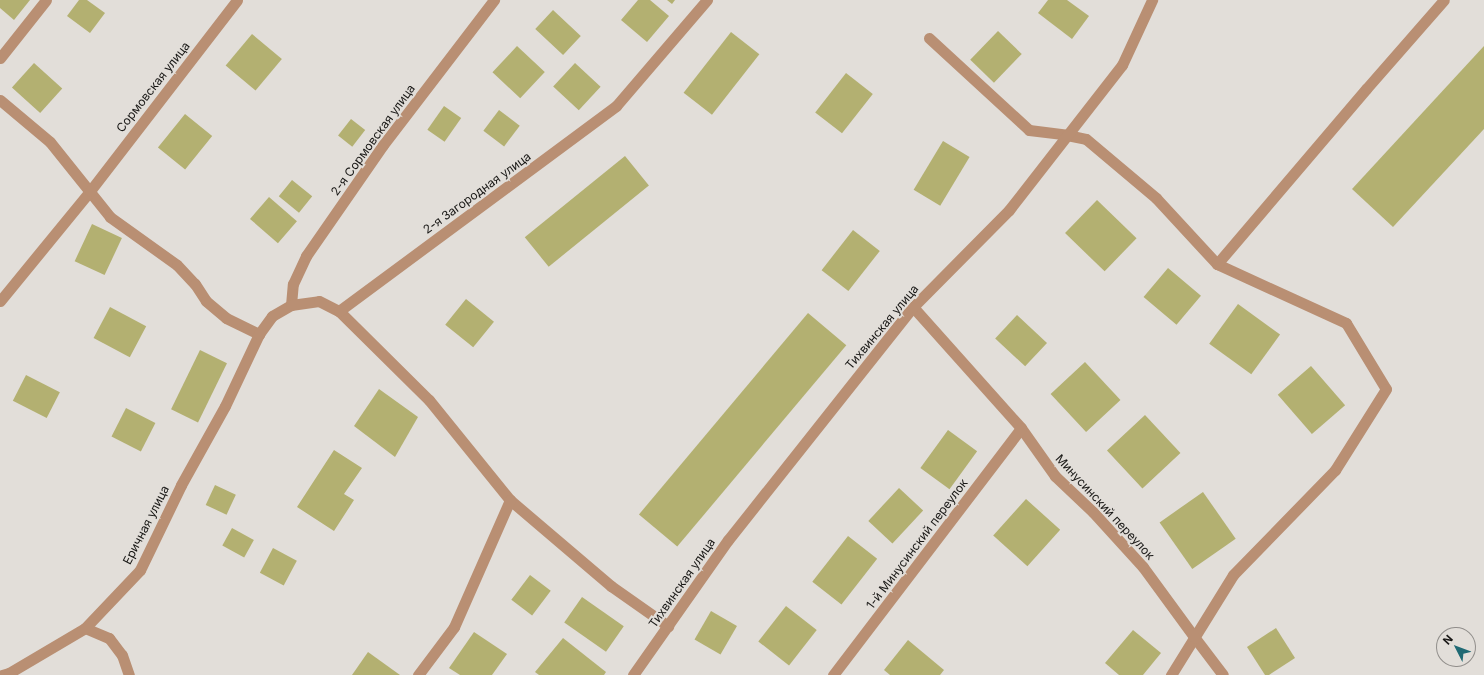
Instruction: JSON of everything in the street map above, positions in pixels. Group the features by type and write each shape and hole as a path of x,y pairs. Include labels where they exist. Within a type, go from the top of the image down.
{"street":[{"path":"0,58 46,0"},
{"name":"Сормовская улица","path":"90,191 237,0"},
{"name":"2-я Сормовская улица","path":"291,305 293,284 306,256 383,145 494,0"},
{"name":"2-я Загородная улица","path":"339,311 616,106 707,0"},
{"name":"Тихвинская улица","path":"633,675 728,540 913,307 1009,210 1122,65 1152,0"},
{"path":"1217,264 1444,0"},
{"path":"929,38 1030,130 1086,139 1156,198 1217,264 1346,323 1386,389 1335,470 1233,575 1171,675"},
{"path":"0,100 50,142 110,217 177,264 195,284 206,301 226,318 259,334 272,316 291,305 319,300 339,311 429,400 510,500 611,586 668,626"},
{"path":"0,301 90,191"},
{"name":"Минусинский переулок","path":"913,307 1021,428 1055,476 1092,512 1143,566 1222,675"},
{"name":"Еричная улица","path":"2,675 9,674 85,628 140,570 181,485 225,406 259,334"},
{"name":"1-й Минусинский переулок","path":"833,675 1021,428"},
{"path":"418,675 454,627 510,500"},
{"path":"85,628 108,638 122,655 129,675"}],"building":[{"path":"0,0 30,0 14,20 0,8"},
{"path":"79,0 87,0 105,13 90,33 67,16"},
{"path":"638,0 650,0 669,16 647,42 621,20"},
{"path":"667,0 675,0 672,4"},
{"path":"1048,0 1067,0 1089,16 1072,39 1038,13"},
{"path":"553,10 581,36 563,55 535,29"},
{"path":"998,31 1022,54 994,83 970,60"},
{"path":"731,32 759,54 712,115 684,93"},
{"path":"252,34 282,59 256,90 226,65"},
{"path":"517,46 545,72 520,98 492,72"},
{"path":"1484,46 1484,129 1393,227 1352,189"},
{"path":"34,63 62,88 40,113 12,88"},
{"path":"575,63 601,87 579,110 553,86"},
{"path":"846,73 873,94 842,133 815,112"},
{"path":"444,106 461,118 445,142 427,130"},
{"path":"499,110 520,126 504,146 483,131"},
{"path":"185,114 212,136 185,169 158,147"},
{"path":"351,119 365,130 352,147 338,136"},
{"path":"943,141 970,157 940,206 914,190"},
{"path":"625,156 649,186 549,267 525,237"},
{"path":"292,180 312,196 299,213 279,196"},
{"path":"269,197 297,221 278,243 250,219"},
{"path":"1097,200 1137,238 1105,271 1065,233"},
{"path":"92,224 122,238 105,275 75,261"},
{"path":"853,230 880,251 848,291 822,270"},
{"path":"1168,268 1201,296 1177,325 1144,297"},
{"path":"466,299 494,322 473,347 445,325"},
{"path":"1238,304 1280,335 1251,374 1209,344"},
{"path":"110,307 146,326 130,357 94,338"},
{"path":"808,313 846,345 677,547 639,514"},
{"path":"1017,315 1047,343 1025,366 995,338"},
{"path":"200,350 227,363 198,422 171,409"},
{"path":"1085,362 1120,400 1086,432 1051,394"},
{"path":"1311,366 1345,405 1312,434 1278,395"},
{"path":"26,375 60,392 47,418 13,401"},
{"path":"379,389 418,417 395,457 354,426"},
{"path":"126,408 155,423 141,451 111,437"},
{"path":"1145,415 1180,453 1142,488 1107,450"},
{"path":"948,430 977,451 949,489 920,468"},
{"path":"334,450 362,468 344,494 354,500 334,531 297,507"},
{"path":"215,485 236,495 227,515 206,505"},
{"path":"899,488 923,511 892,543 868,521"},
{"path":"1203,492 1236,539 1192,569 1160,522"},
{"path":"1026,499 1060,530 1027,566 993,535"},
{"path":"232,528 254,540 244,558 222,545"},
{"path":"848,536 877,559 841,604 812,582"},
{"path":"273,548 297,561 284,585 260,573"},
{"path":"530,575 551,591 532,615 511,600"},
{"path":"582,597 624,626 606,652 564,622"},
{"path":"786,606 817,630 789,665 758,641"},
{"path":"711,611 737,626 720,655 694,640"},
{"path":"1276,628 1295,658 1269,675 1265,675 1247,647"},
{"path":"1133,630 1161,653 1143,675 1119,675 1105,663"},
{"path":"474,632 507,654 492,675 460,675 449,668"},
{"path":"563,638 606,672 604,675 539,675 535,672"},
{"path":"908,640 944,670 940,675 890,675 884,670"},
{"path":"368,652 400,675 352,675"}]}
